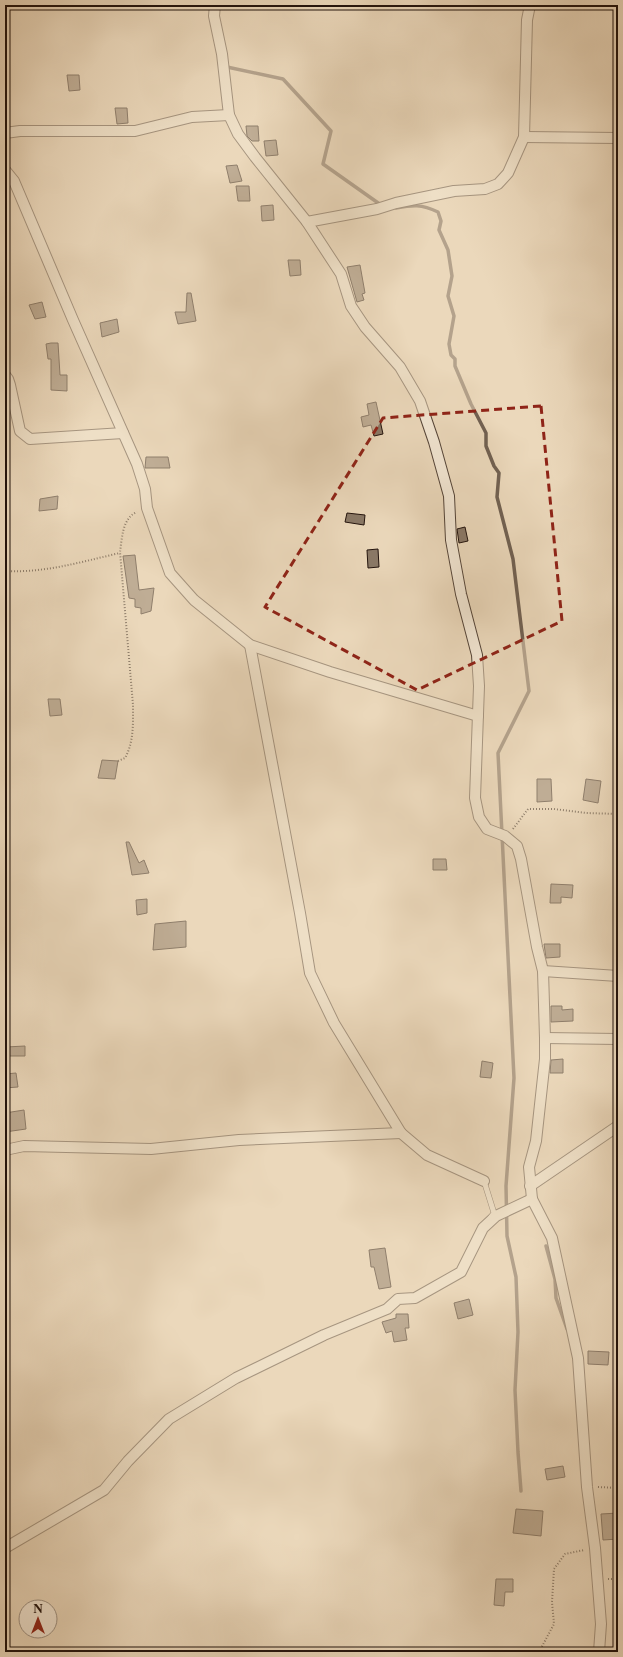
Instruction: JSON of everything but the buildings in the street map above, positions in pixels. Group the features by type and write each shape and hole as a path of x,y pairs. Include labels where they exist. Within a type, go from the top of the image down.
{"street":[{"path":"214,5 214,16 222,54 229,115 238,134 307,222 341,274 351,306 365,327 400,367 420,401 434,442 449,496 451,540 461,594 477,655 479,686 475,798 480,818 487,829 503,836 516,846 521,858 537,947 543,971 546,1059 536,1141 529,1167 530,1186 532,1199 552,1238 578,1358 587,1487 595,1548 601,1624 598,1652"},
{"path":"307,222 377,209 396,203 454,191 485,189 498,184 508,173 524,137 527,20 530,5"},
{"path":"5,133 20,131 134,131 192,117 229,115"},
{"path":"524,137 618,138"},
{"path":"5,170 14,181 137,464 146,489 147,508 170,573 194,600 250,645 330,672 478,716"},
{"path":"5,375 10,385 20,431 24,436 30,439 123,433"},
{"path":"250,645 310,973 334,1023 401,1134 427,1155 484,1181"},
{"path":"543,971 618,976"},
{"path":"545,1038 618,1039"},
{"path":"530,1186 618,1126"},
{"path":"5,1150 24,1146 151,1148 239,1140 401,1134"},
{"path":"5,1548 104,1490 128,1460 169,1420 236,1378 324,1335 387,1309 398,1299 415,1298 462,1272 483,1228 496,1216 532,1199"}],"lane":[{"path":"483,1228 494,1213 484,1181"}],"path":[{"path":"118,761 125,758 130,750 133,730 133,705 120,552 123,529 132,514 147,508"},
{"path":"5,572 48,570 120,552"},
{"path":"503,836 528,809 554,809 586,814 618,814"},
{"path":"587,1487 618,1488"},
{"path":"539,1652 554,1624 552,1602 554,1569 565,1554 595,1548"}],"highlighted area":[{"path":"541,406 562,621 417,690 265,607 383,418"}],"waterway":[{"path":"226,64 227,67 283,79 331,131 323,164 381,205"},
{"path":"396,208 422,206 438,212 441,221 439,230 448,250 452,276 448,296 454,316 449,344 451,355 455,359 455,366 471,404 486,433 486,446 494,466 499,473 497,497 513,559 529,691 498,753 514,1078 506,1186 507,1236 516,1277 518,1332 515,1390 521,1491"},
{"path":"546,1246 555,1279 556,1298 567,1329"}]}
